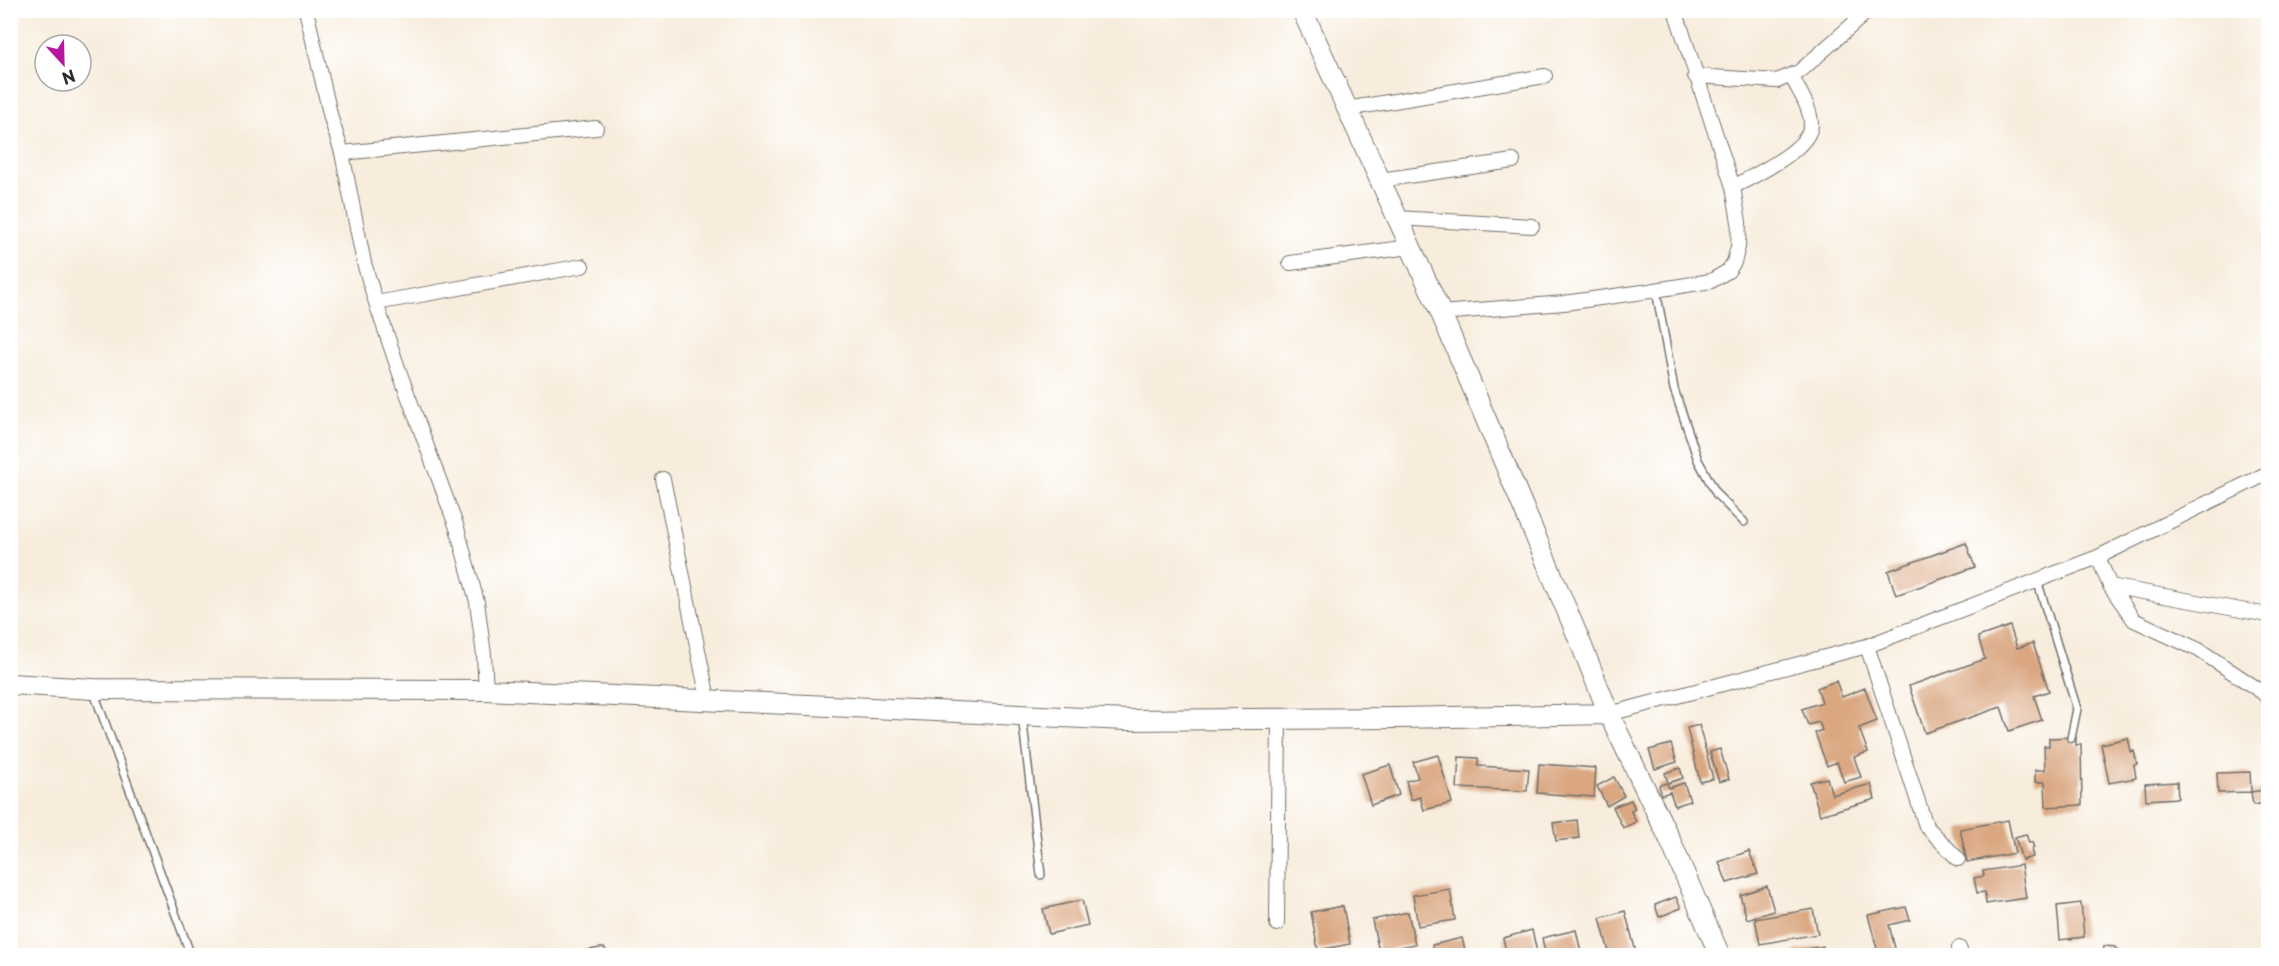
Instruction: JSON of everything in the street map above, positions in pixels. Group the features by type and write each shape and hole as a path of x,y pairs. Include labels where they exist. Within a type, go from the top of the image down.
{"street":[{"path":"306,10 331,118 342,153 364,263 399,371 457,528 477,602 486,690"},
{"path":"1302,10 1441,314 1609,714 1670,840 1720,956"},
{"path":"1441,314 1564,303 1656,290 1711,280 1728,271 1734,262 1738,247 1739,222 1733,187 1675,10"},
{"path":"1695,76 1777,81 1799,72 1869,10"},
{"path":"1733,187 1797,148 1809,134 1811,125 1809,111 1791,75"},
{"path":"1346,110 1545,76"},
{"path":"342,153 596,128"},
{"path":"1380,180 1513,161"},
{"path":"1396,218 1532,226"},
{"path":"1290,263 1410,247"},
{"path":"376,303 582,266"},
{"path":"10,684 93,689 486,690 1126,720 1609,714 1867,646 2098,557 2268,473"},
{"path":"663,479 708,699"},
{"path":"2098,557 2110,586 2134,620 2199,650 2268,698"},
{"path":"2110,586 2268,615"},
{"path":"1867,646 1926,826 1958,859"},
{"path":"1277,924 1279,718"}],"lane":[{"path":"1656,290 1674,389 1698,460 1716,495 1744,522"},
{"path":"2037,580 2077,709 2071,738"},
{"path":"93,689 191,956"},
{"path":"1022,714 1041,874"},
{"path":"581,956 602,952"}],"building":[{"path":"1966,543 1975,567 1896,595 1888,571"},
{"path":"2010,626 2017,648 2033,643 2049,691 2034,696 2042,720 2009,731 2001,707 1925,733 1909,686 1985,659 1978,637"},
{"path":"1836,681 1842,697 1865,688 1877,721 1859,728 1868,752 1854,757 1861,777 1844,782 1837,762 1827,766 1815,733 1822,730 1819,722 1808,725 1802,709 1822,702 1817,688"},
{"path":"1699,725 1713,779 1700,782 1687,728"},
{"path":"2076,737 2076,745 2081,745 2082,805 2046,807 2045,782 2035,782 2035,770 2045,770 2044,746 2049,746 2049,738"},
{"path":"2128,738 2137,764 2134,765 2136,778 2109,783 2101,744"},
{"path":"1671,744 1677,762 1655,769 1649,750"},
{"path":"1720,749 1729,779 1719,782 1710,752"},
{"path":"1438,755 1452,803 1424,810 1420,797 1411,800 1406,781 1418,778 1413,762"},
{"path":"1459,757 1478,758 1478,766 1529,769 1527,791 1457,788"},
{"path":"1539,764 1596,768 1594,797 1537,793"},
{"path":"1390,765 1399,795 1371,805 1361,774"},
{"path":"1680,768 1683,778 1668,783 1665,773"},
{"path":"2250,772 2251,792 2218,793 2217,773"},
{"path":"1614,777 1624,796 1607,806 1597,786"},
{"path":"1827,778 1832,795 1871,784 1875,799 1820,815 1810,782"},
{"path":"2177,782 2178,798 2146,800 2145,784"},
{"path":"1667,783 1669,788 1684,783 1690,801 1675,806 1670,792 1661,795 1659,785"},
{"path":"2264,790 2266,803 2253,805 2251,792"},
{"path":"1631,800 1635,809 1631,811 1636,822 1623,828 1613,807"},
{"path":"1577,820 1579,838 1556,841 1553,823"},
{"path":"2008,820 2015,853 1967,862 1960,829"},
{"path":"2026,834 2029,843 2032,842 2034,848 2031,849 2033,857 2022,860 2015,837"},
{"path":"1749,851 1758,874 1727,883 1719,862"},
{"path":"2021,865 2026,898 1986,904 1985,892 1977,893 1974,878 1984,876 1983,871"},
{"path":"1767,886 1774,911 1747,919 1740,895"},
{"path":"1450,889 1455,920 1418,926 1413,895"},
{"path":"1676,897 1681,908 1659,917 1655,905"},
{"path":"1082,900 1088,925 1049,934 1043,909"},
{"path":"2081,903 2084,937 2060,940 2057,906"},
{"path":"1343,906 1350,944 1318,950 1311,912"},
{"path":"1906,907 1910,920 1889,925 1897,956 1879,956 1868,915"},
{"path":"1813,909 1818,934 1760,944 1755,919"},
{"path":"1625,911 1637,956 1610,956 1600,918"},
{"path":"1408,912 1415,944 1379,952 1372,920"},
{"path":"1532,930 1537,952 1541,951 1542,956 1507,956 1503,938"},
{"path":"1576,930 1581,952 1566,956 1546,956 1542,938"},
{"path":"1462,938 1466,954 1434,956 1432,945"},
{"path":"1823,946 1825,956 1796,956 1795,951"},
{"path":"2104,946 2116,947 2116,956 2103,956"}]}
